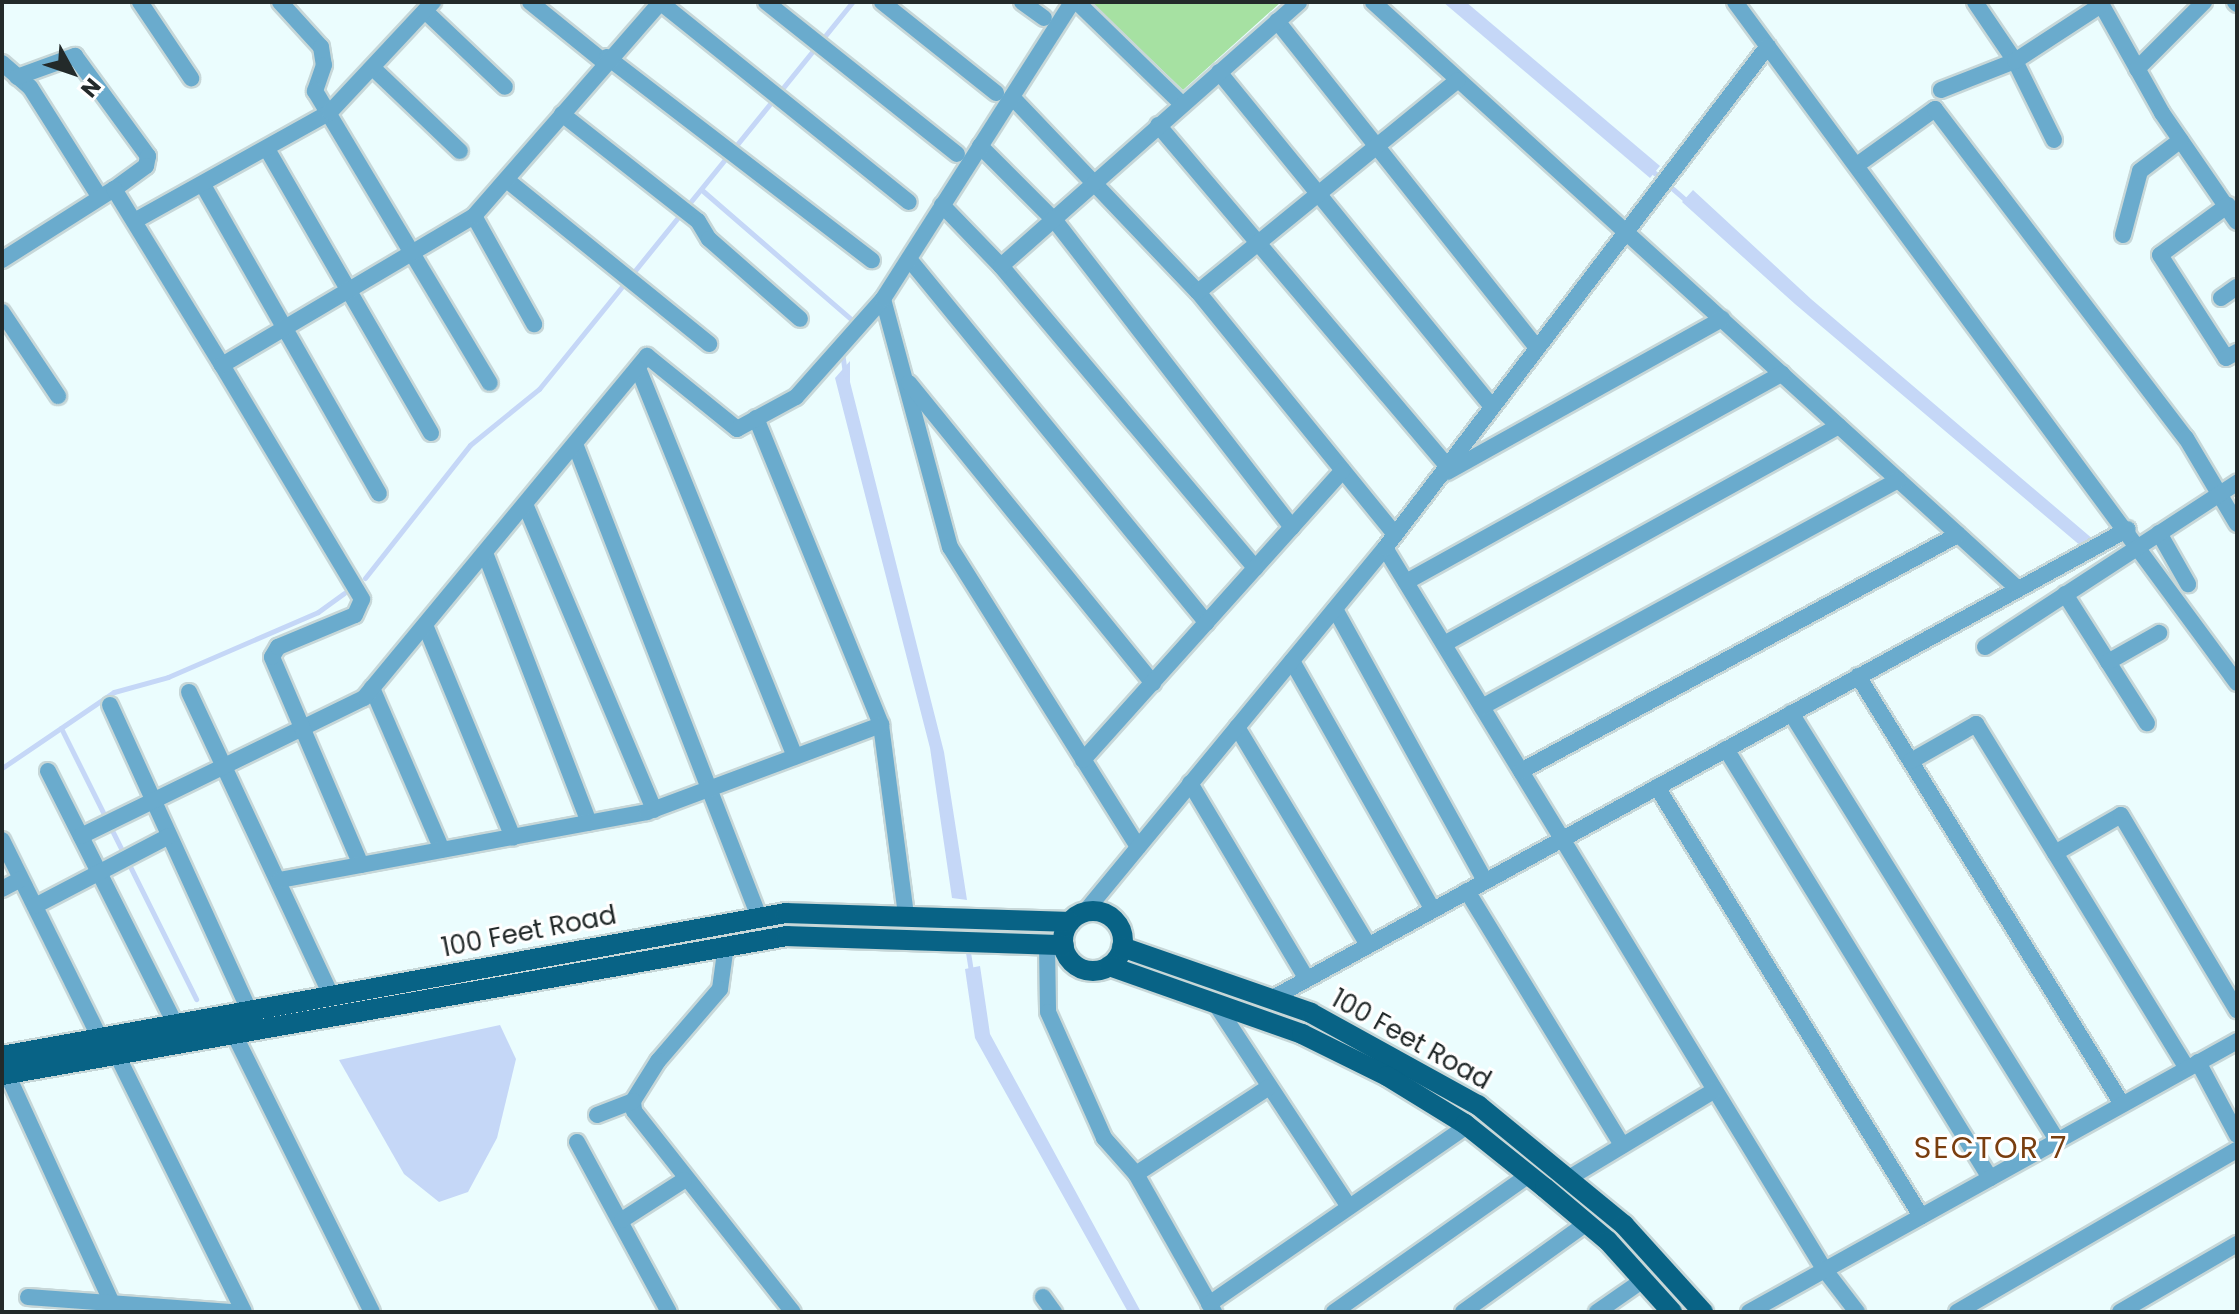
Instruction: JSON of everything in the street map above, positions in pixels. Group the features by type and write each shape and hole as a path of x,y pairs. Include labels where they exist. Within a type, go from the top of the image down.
{"main road":[{"name":"100 Feet Road","path":"3,1067 100,1038 759,917 1077,917 1114,920 1122,947 1271,999 1398,1056 1478,1105 1624,1225 1703,1312"},
{"path":"1055,945 1077,917"},
{"name":"100 Feet Road","path":"3,1067 118,1057 787,936 1055,945 1077,966 1093,971 1109,966 1302,1034 1467,1126 1587,1223 1672,1312"},
{"path":"1109,966 1122,947"}],"street":[{"path":"140,2 191,78"},
{"path":"280,2 321,47 324,65 315,91 490,383"},
{"path":"530,2 872,260"},
{"path":"222,365 474,216 508,181 605,60 660,2 909,202"},
{"path":"766,2 957,154"},
{"path":"882,2 1004,95 1096,183 1198,292 1343,470 1390,541 1406,582 1824,1269 1857,1312"},
{"path":"1022,2 1044,18"},
{"path":"81,836 226,763 302,729 372,688 647,356 737,429 796,397 883,299 980,146 1004,95 1075,2 1182,104"},
{"path":"1001,266 1056,222 1158,125 1299,2"},
{"path":"1373,2 2018,589"},
{"path":"1735,2 2128,529 2237,683"},
{"path":"1975,2 2015,61 2054,140"},
{"path":"2137,69 2204,2"},
{"path":"1941,90 2015,61 2100,4 2181,140 2237,222"},
{"path":"138,219 330,112 429,6 505,87"},
{"path":"1277,21 1537,348"},
{"path":"1077,917 1390,541 1768,46"},
{"path":"2,260 146,166 148,156 75,56 17,77"},
{"path":"2,63 17,77 107,193 138,219 362,599 355,615 272,653 361,865"},
{"path":"373,68 460,151"},
{"path":"1219,72 1492,407"},
{"path":"1198,292 1458,80"},
{"path":"1857,165 1935,109 2186,438 2237,524"},
{"path":"562,114 686,211 709,239 800,319"},
{"path":"1158,125 1444,471"},
{"path":"2123,235 2140,171 2181,140"},
{"path":"980,146 1056,222 1292,527"},
{"path":"267,149 431,433"},
{"path":"508,181 709,344"},
{"path":"203,185 379,493"},
{"path":"942,205 1001,266 1255,568"},
{"path":"2228,205 2160,255 2226,358 2237,352"},
{"path":"474,216 534,324"},
{"path":"909,259 1207,623"},
{"path":"2221,298 2237,287"},
{"path":"883,299 950,547 1138,847"},
{"path":"2,312 58,396"},
{"path":"1444,471 1722,319"},
{"path":"638,368 795,757"},
{"path":"1406,582 1782,374"},
{"path":"906,379 1153,683"},
{"path":"756,418 881,725 906,916"},
{"path":"1444,644 1839,426"},
{"path":"575,444 712,788 759,917"},
{"path":"1083,760 1343,470"},
{"path":"1482,707 1898,480"},
{"path":"1985,647 2138,544 2237,483"},
{"path":"525,504 654,810"},
{"path":"1271,999 2128,529"},
{"path":"2159,533 2188,584"},
{"path":"1521,771 1958,535"},
{"path":"485,553 589,823"},
{"path":"2065,594 2147,723"},
{"path":"1335,609 1485,881"},
{"path":"425,625 513,837"},
{"path":"2108,662 2159,633"},
{"path":"1292,661 1433,910"},
{"path":"1858,676 2122,1104"},
{"path":"372,688 442,850"},
{"path":"189,692 226,763 331,995"},
{"path":"110,705 249,1010"},
{"path":"1791,713 2057,1140"},
{"path":"1911,761 1976,724 2055,853 2237,1135"},
{"path":"280,880 654,810 881,725"},
{"path":"1237,727 1368,945"},
{"path":"1726,749 1990,1178"},
{"path":"48,771 175,1024"},
{"path":"1190,783 1307,979"},
{"path":"1657,787 1921,1216"},
{"path":"2055,853 2121,815 2237,1010"},
{"path":"35,906 169,836"},
{"path":"2,840 100,1038"},
{"path":"2,889 21,879"},
{"path":"1467,891 1622,1145"},
{"path":"597,1115 633,1101 720,989 726,945"},
{"path":"1055,945 1048,1012 1104,1138 1136,1174 1211,1308 1467,1126"},
{"path":"1215,1003 1349,1207"},
{"path":"235,1036 372,1312"},
{"path":"1749,1312 2237,1041"},
{"path":"118,1057 244,1312"},
{"path":"3,1067 112,1303"},
{"path":"1136,1174 1269,1087"},
{"path":"1569,1178 1715,1090"},
{"path":"633,1101 636,1120 793,1312"},
{"path":"577,1142 622,1220 669,1312"},
{"path":"1957,1312 2237,1150"},
{"path":"1334,1312 1529,1175"},
{"path":"622,1220 684,1180"},
{"path":"1463,1312 1587,1223"},
{"path":"2120,1312 2237,1244"},
{"path":"1597,1312 1643,1280"},
{"path":"28,1297 230,1312"},
{"path":"1043,1297 1054,1312"}],"green space":[{"path":"1091,2 1281,2 1183,90"}],"water":[{"path":"1443,2 1466,2 1660,166 1650,178"},
{"path":"1693,190 1811,299 2094,540 2082,547 1795,304 1682,202"},
{"path":"850,361 850,382 944,752 967,900 952,898 930,748 835,378"},
{"path":"980,966 990,1034 1141,1312 1128,1312 975,1038 965,969"},
{"path":"500,1025 516,1059 497,1138 468,1192 439,1202 404,1174 339,1060"}],"waterway":[{"path":"365,578 470,445 539,389 852,2"},
{"path":"1650,169 1688,202"},
{"path":"703,191 852,320 850,328"},
{"path":"842,352 845,374"},
{"path":"2,768 114,692 168,677 318,612 344,593"},
{"path":"61,728 196,999"},
{"path":"967,946 971,972"}],"district":[{"name":"SECTOR 7","path":"1991,1148"}]}
